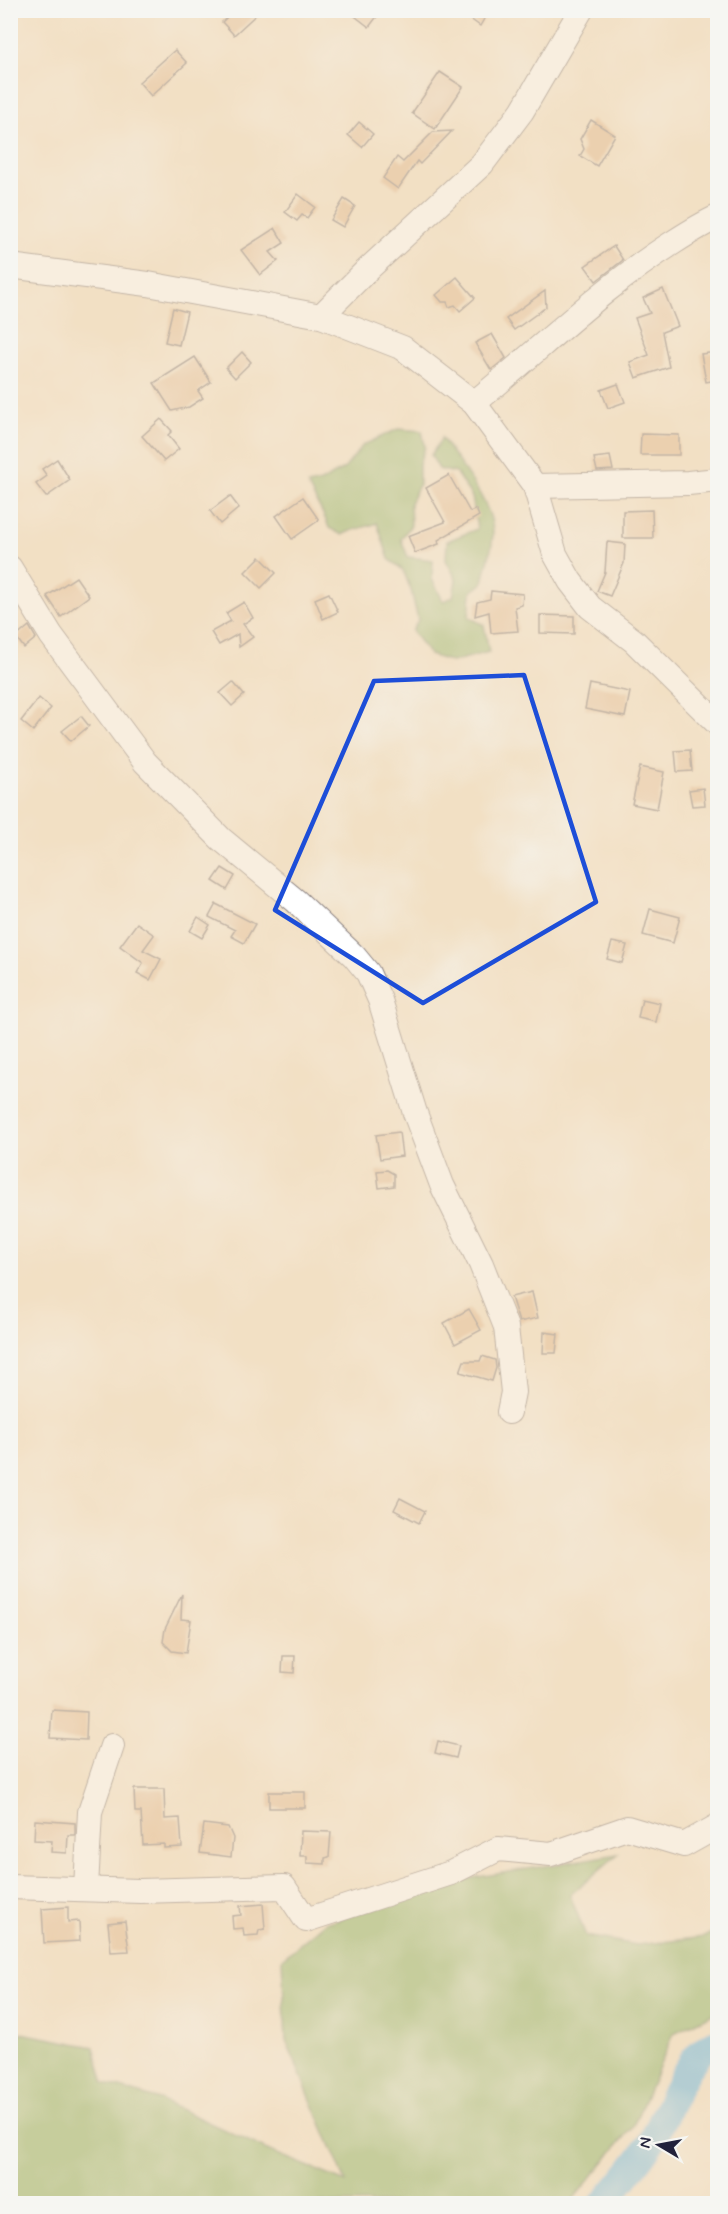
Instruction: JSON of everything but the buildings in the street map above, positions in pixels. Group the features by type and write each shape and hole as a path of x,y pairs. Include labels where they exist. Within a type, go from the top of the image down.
{"street":[{"path":"321,316 366,271 482,164 522,111 581,10"},
{"path":"474,403 526,361 585,307 642,262 717,217"},
{"path":"10,266 148,285 321,316 403,348 474,403 535,486 555,554 570,581 590,607 634,641 717,724"},
{"path":"535,486 688,483 717,480"},
{"path":"10,568 51,635 145,762 221,839 296,901 354,956 368,973 380,1000 415,1113 438,1175 481,1264 506,1327 513,1392 509,1412"},
{"path":"86,1888 90,1812 112,1746"},
{"path":"10,1887 140,1890 284,1887 306,1920 451,1873 498,1849 551,1854 627,1828 684,1845 717,1826"}],"highlighted area":[{"path":"524,675 596,902 423,1003 275,910 374,681"}],"green space":[{"path":"398,429 422,431 425,447 419,464 419,485 410,503 411,525 401,539 408,557 433,560 432,579 443,601 453,597 456,579 446,560 447,541 477,529 472,497 456,473 439,469 431,455 442,438 474,484 487,509 493,532 492,545 483,583 471,592 469,617 484,625 489,652 452,662 430,655 412,631 418,620 411,590 403,570 389,559 377,523 342,535 329,528 308,485 321,482 345,468 363,445"},
{"path":"618,1854 570,1895 586,1936 637,1945 704,1937 717,1930 717,2012 674,2033 632,2128 570,2203 11,2203 10,2031 94,2047 104,2083 160,2100 270,2151 346,2182 286,2041 282,1959 325,1923 466,1879"}],"waterway":[{"path":"603,2204 652,2141 687,2069 707,2047 718,2043"}]}
